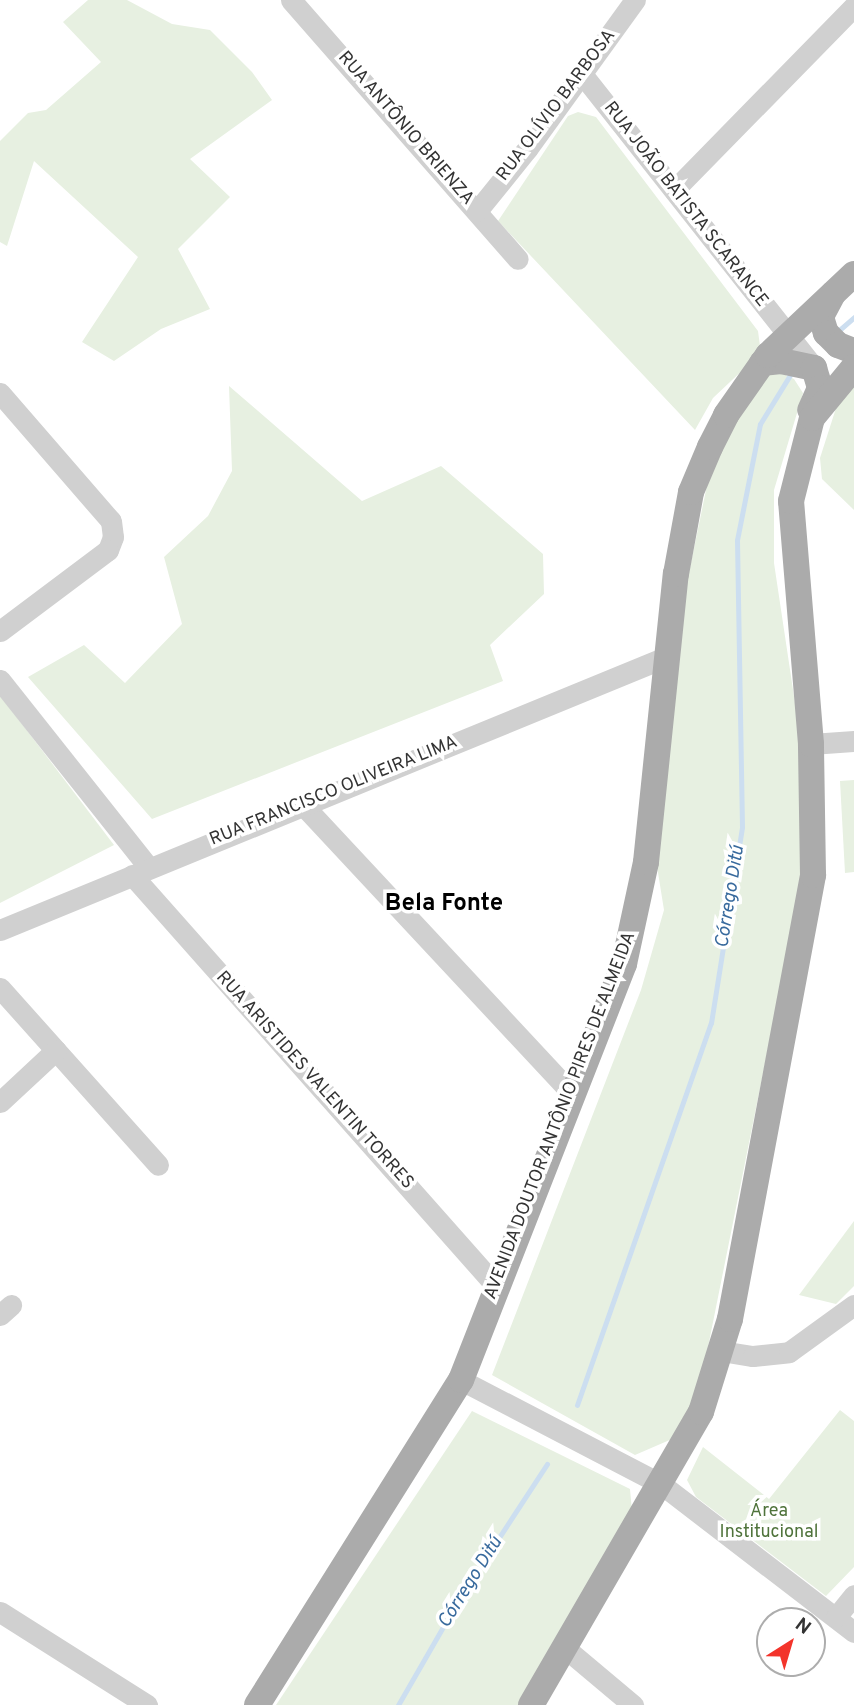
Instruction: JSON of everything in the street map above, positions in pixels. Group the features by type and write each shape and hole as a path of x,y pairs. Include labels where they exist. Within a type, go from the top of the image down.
{"main road":[{"name":"AVENIDA DOUTOR ANTÔNIO PIRES DE ALMEIDA","path":"257,1705 461,1380 624,964 639,912 676,573 691,492 726,415 762,363 845,282"},
{"path":"845,282 821,317 832,342 854,351"},
{"path":"762,363 781,361 814,368 820,388 793,447 787,479 793,490"},
{"path":"531,1705 701,1412 721,1351 807,925 813,853 811,744 792,551 793,490 812,418 854,367"}],"street":[{"name":"RUA ANTÔNIO BRIENZA","path":"291,0 519,259"},
{"name":"RUA OLÍVIO BARBOSA","path":"477,211 635,0"},
{"path":"674,190 854,6"},
{"name":"RUA JOÃO BATISTA SCARANCE","path":"582,74 814,368"},
{"path":"0,393 111,521 108,550 0,631"},
{"name":"RUA FRANCISCO OLIVEIRA LIMA","path":"0,930 668,656"},
{"name":"RUA ARISTIDES VALENTIN TORRES","path":"0,680 140,872 496,1286"},
{"path":"811,744 854,741"},
{"path":"302,804 572,1094"},
{"path":"0,988 158,1165"},
{"path":"0,1102 56,1050"},
{"path":"721,1351 753,1356 789,1352 854,1305"},
{"path":"461,1380 661,1485 854,1632"},
{"path":"836,1617 854,1595"},
{"path":"0,1612 145,1705"},
{"path":"565,1648 633,1705"}],"green space":[{"path":"88,0 127,0 172,24 210,30 252,72 272,100 190,159 230,197 178,249 210,309 161,329 114,361 82,342 138,257 34,161 7,246 0,242 0,141 28,113 46,110 101,62 63,22"},
{"path":"578,112 596,117 758,331 760,346 748,365 713,398 695,430 498,221 568,116"},
{"path":"779,372 794,379 803,393 774,490 774,563 801,743 803,874 707,1352 690,1411 672,1439 635,1455 492,1375 641,990 664,910 655,854 686,587 712,461 765,377"},
{"path":"854,385 854,510 822,479 820,458 837,405"},
{"path":"229,386 362,501 441,466 543,554 544,594 490,645 503,681 152,819 28,677 84,645 125,683 182,624 164,557 208,516 232,471"},
{"path":"0,695 114,845 0,903"},
{"path":"854,780 854,872 845,873 840,781"},
{"path":"854,1221 854,1286 836,1304 799,1295"},
{"name":"Área Institucional","path":"840,1410 854,1421 854,1567 826,1596 696,1497 687,1480 703,1447 769,1499"},
{"path":"472,1411 630,1489 632,1511 518,1705 276,1705"}],"waterway":[{"name":"Córrego Ditú","path":"837,332 854,317"},
{"name":"Córrego Ditú","path":"577,1405 711,1023 742,827 737,540 760,424 790,375"},
{"name":"Córrego Ditú","path":"398,1705 460,1597 547,1464"}],"district":[{"name":"Bela Fonte","path":"444,905"}]}
